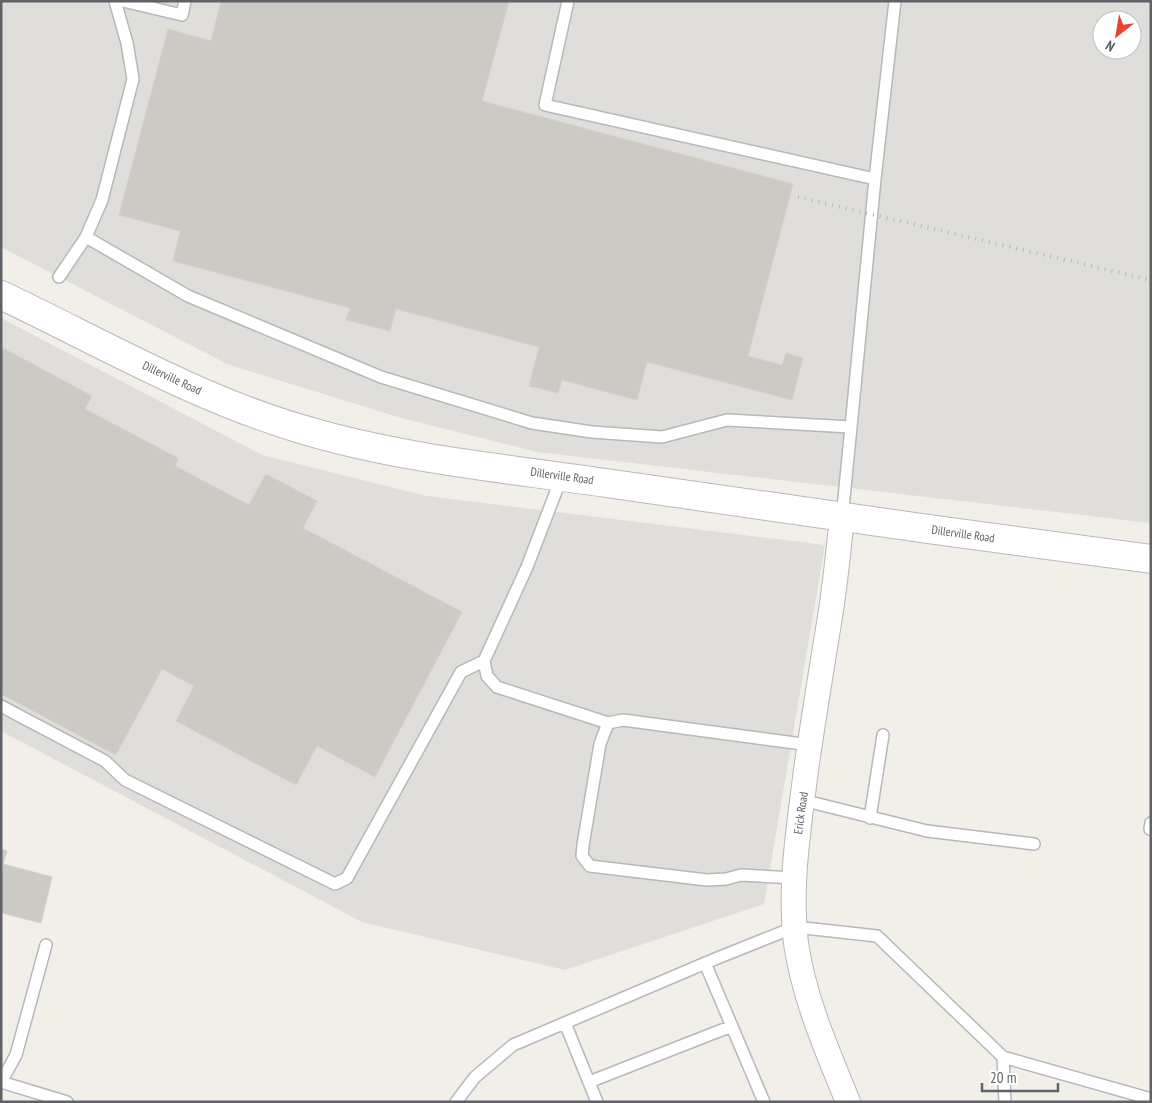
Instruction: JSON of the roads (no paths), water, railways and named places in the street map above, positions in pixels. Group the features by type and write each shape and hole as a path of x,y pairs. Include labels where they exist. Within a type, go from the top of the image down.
{"main road":[{"name":"Dillerville Road","path":"1,295 228,404 300,429 377,449 842,518 1151,559"}],"street":[{"name":"Erick Road","path":"842,518 829,622 802,800 793,894 796,943 806,991 821,1038 848,1102"}],"lane":[{"path":"60,278 86,237 102,200 132,79 127,43 115,1"},
{"path":"123,1 182,14 185,1"},
{"path":"568,1 545,105 875,179"},
{"path":"842,518 875,179 895,1"},
{"path":"86,237 188,296 344,362 380,377 532,424 592,432 662,437 728,420 851,427"},
{"path":"562,476 527,567 484,661 487,676 497,687 608,723 623,720 810,745"},
{"path":"1,706 105,761 125,780 335,884 347,878 461,672 484,661"},
{"path":"608,723 600,744 583,845 582,856 590,866 706,880 726,879 741,875 794,878"},
{"path":"870,818 883,735"},
{"path":"802,800 927,831 1034,844"},
{"path":"1150,829 1151,823"},
{"path":"456,1102 475,1077 513,1045 705,963 795,927 876,936 1003,1057 1151,1099"},
{"path":"46,945 16,1055 1,1082 68,1102"},
{"path":"705,963 764,1102"},
{"path":"565,1023 597,1102"},
{"path":"589,1082 732,1026"},
{"path":"1003,1057 1005,1102"}],"railway":[{"path":"798,197 1151,280"}]}
